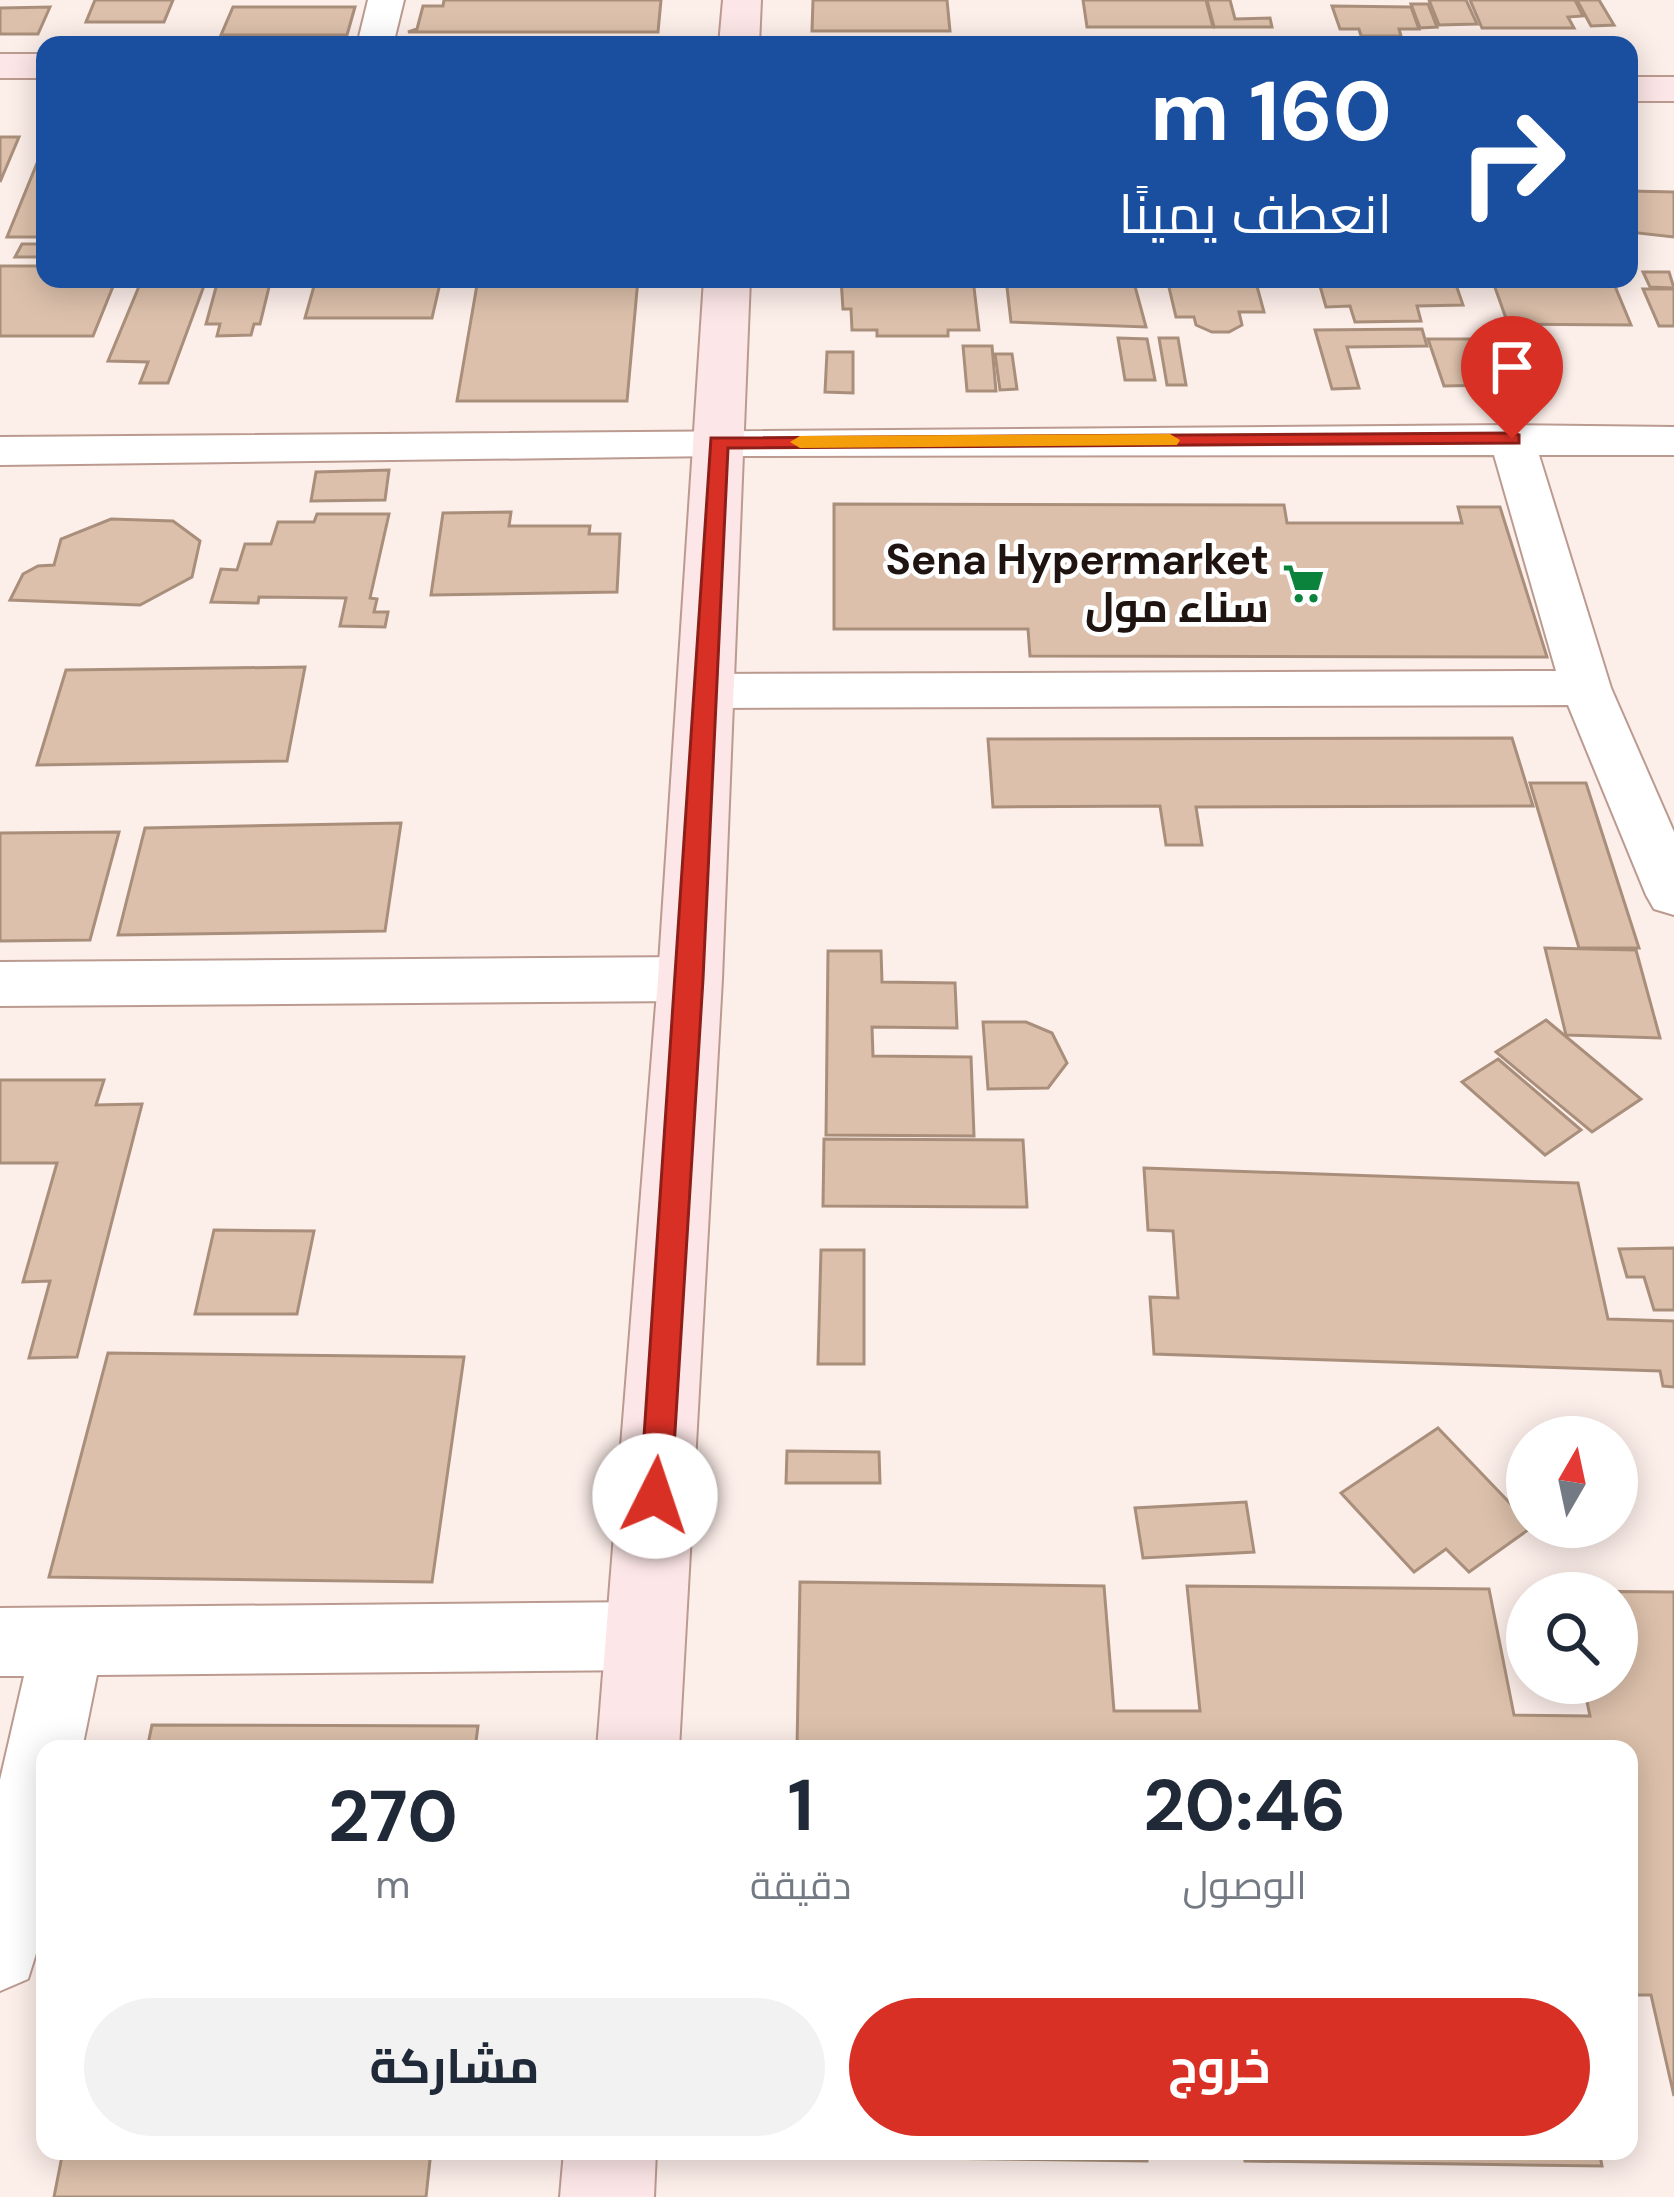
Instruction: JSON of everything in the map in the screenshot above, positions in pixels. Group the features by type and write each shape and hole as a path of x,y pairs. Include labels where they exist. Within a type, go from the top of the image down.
{"street":[{"path":"377,36 386,0"},
{"path":"740,36 742,0"},
{"path":"1638,64 1674,64"},
{"path":"0,66 36,66"},
{"path":"0,89 36,89"},
{"path":"1638,89 1674,89"},
{"path":"639,1740 690,979 727,288"},
{"path":"1512,439 1586,688 1674,895"},
{"path":"0,451 718,442 1674,442"},
{"path":"706,692 1586,688"},
{"path":"0,984 690,979"},
{"path":"0,1951 34,1642 646,1636"},
{"path":"607,2197 609,2160"}],"building":[{"path":"95,0 173,0 164,22 86,22"},
{"path":"444,0 661,0 658,32 408,32 417,29 423,6 443,6"},
{"path":"813,0 947,0 950,31 812,31"},
{"path":"1083,0 1206,0 1213,27 1087,27"},
{"path":"1207,0 1230,0 1235,19 1270,18 1272,27 1214,27"},
{"path":"1429,0 1466,0 1477,24 1439,25"},
{"path":"1470,0 1575,0 1583,16 1568,17 1574,28 1482,28"},
{"path":"1577,0 1599,0 1614,25 1591,26"},
{"path":"1411,4 1428,4 1437,27 1420,28"},
{"path":"1332,6 1411,7 1419,29 1399,29 1401,36 1361,36 1359,29 1340,29"},
{"path":"50,7 38,34 0,34 0,8"},
{"path":"233,7 355,7 347,35 221,35"},
{"path":"0,137 19,137 0,182"},
{"path":"36,166 36,237 7,237"},
{"path":"1638,191 1674,192 1674,237 1638,233"},
{"path":"22,244 36,244 36,257 15,257"},
{"path":"0,266 36,266 36,288 112,288 93,336 0,336"},
{"path":"1643,272 1669,272 1674,288 1650,287"},
{"path":"138,288 203,288 168,383 140,383 148,362 108,361"},
{"path":"216,288 269,288 260,324 254,324 251,335 217,336 220,324 206,324"},
{"path":"313,288 439,288 432,318 305,318"},
{"path":"476,288 637,288 627,401 457,401"},
{"path":"842,288 974,288 979,330 948,330 948,336 877,336 877,330 852,330 851,309 843,309"},
{"path":"1007,288 1135,288 1146,327 1011,322"},
{"path":"1169,288 1257,288 1264,312 1239,312 1242,325 1229,332 1212,332 1196,325 1194,317 1176,317"},
{"path":"1321,288 1457,288 1463,305 1417,306 1421,321 1355,322 1350,306 1326,307"},
{"path":"1495,288 1616,288 1631,325 1508,324"},
{"path":"1643,289 1674,289 1674,326 1659,326"},
{"path":"1422,329 1427,346 1347,347 1359,388 1332,389 1315,330"},
{"path":"1118,338 1147,339 1155,380 1125,380"},
{"path":"1159,338 1178,338 1186,385 1167,385"},
{"path":"1428,339 1477,339 1494,385 1444,386"},
{"path":"963,346 992,346 996,391 967,391"},
{"path":"827,352 853,352 853,393 825,392"},
{"path":"1486,353 1513,353 1526,385 1498,385"},
{"path":"995,354 1012,354 1017,389 1000,390"},
{"path":"389,470 385,500 311,501 316,472"},
{"path":"834,504 1284,505 1287,523 1462,523 1458,507 1500,507 1547,657 1030,656 1028,629 834,629"},
{"path":"511,512 509,526 590,526 589,534 620,534 617,592 431,595 443,513"},
{"path":"317,514 389,514 370,598 377,599 374,612 388,612 385,627 340,626 346,598 211,602 221,569 237,570 245,544 271,544 278,522 314,522"},
{"path":"111,519 173,521 200,541 192,577 140,605 10,600 23,574 54,565 61,539"},
{"path":"305,667 287,761 37,765 66,670"},
{"path":"1512,738 1533,806 1196,807 1202,845 1166,845 1160,806 993,807 988,739"},
{"path":"1530,783 1586,783 1639,948 1579,948"},
{"path":"401,823 385,931 118,935 145,828"},
{"path":"119,832 90,940 0,941 0,833"},
{"path":"1545,948 1636,950 1660,1038 1566,1035"},
{"path":"828,951 881,951 882,982 955,983 957,1028 872,1027 873,1056 971,1057 974,1136 826,1135"},
{"path":"1546,1020 1641,1099 1592,1132 1496,1052"},
{"path":"983,1022 1026,1022 1052,1033 1067,1063 1048,1088 988,1089"},
{"path":"1498,1059 1581,1130 1545,1155 1462,1082"},
{"path":"0,1080 104,1080 96,1105 142,1104 77,1357 29,1358 50,1281 23,1282 57,1163 0,1163"},
{"path":"824,1139 1023,1140 1027,1207 823,1206"},
{"path":"1144,1168 1578,1183 1608,1319 1674,1321 1674,1387 1663,1386 1660,1371 1154,1354 1150,1297 1178,1298 1173,1231 1148,1230"},
{"path":"214,1230 314,1231 297,1314 195,1314"},
{"path":"1674,1248 1674,1310 1654,1310 1644,1277 1627,1277 1619,1249"},
{"path":"821,1250 864,1250 864,1364 818,1364"},
{"path":"108,1353 464,1357 432,1582 49,1577"},
{"path":"1438,1428 1506,1499 1506,1546 1469,1572 1446,1549 1414,1572 1341,1493"},
{"path":"787,1451 879,1452 880,1483 786,1483"},
{"path":"1246,1502 1254,1552 1143,1558 1135,1508"},
{"path":"800,1582 1104,1586 1114,1711 1200,1711 1187,1586 1489,1589 1506,1675 1506,1704 1512,1704 1514,1715 1590,1716 1587,1704 1638,1704 1638,1592 1674,1592 1674,2096 1651,1995 1638,1995 1638,1740 797,1740"},
{"path":"152,1725 478,1726 476,1740 149,1740"},
{"path":"61,2160 430,2160 426,2197 54,2197"},
{"path":"1601,2160 1602,2166 1245,2161"}],"slow traffic":[{"path":"800,442 1170,440"}],"place":[{"name":"Sena Hypermarket سناء مول","path":"1303,583"}],"route":[{"path":"655,1496 690,979 718,442 1512,439"}]}
